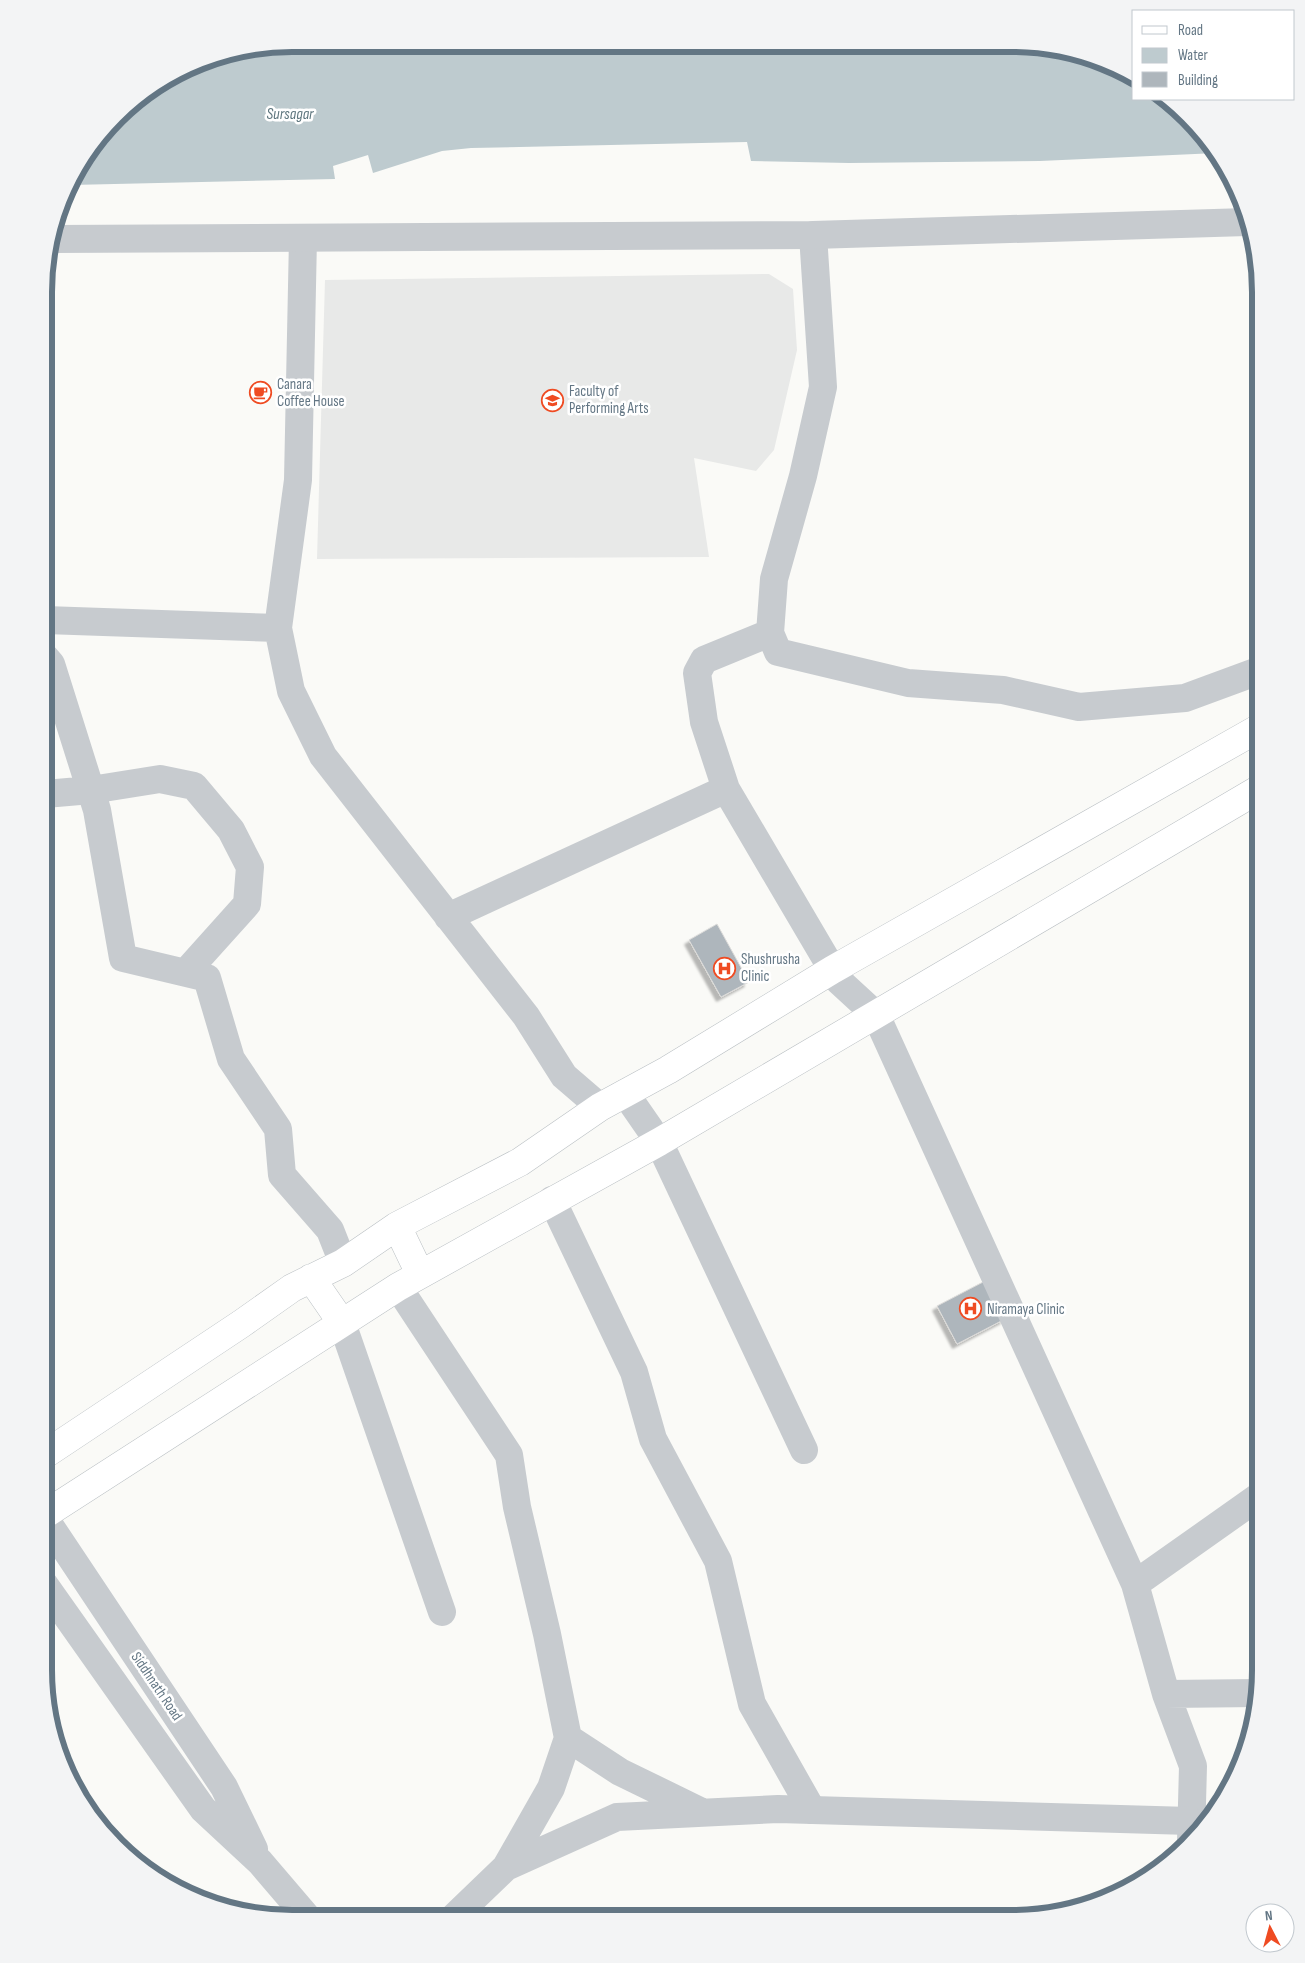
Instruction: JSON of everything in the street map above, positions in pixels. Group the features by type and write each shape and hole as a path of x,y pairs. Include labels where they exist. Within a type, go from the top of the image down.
{"main road":[{"path":"52,1450 292,1288 343,1263 397,1226 520,1162 600,1106 668,1070 832,970 1252,732"},
{"path":"52,1511 409,1281 659,1142 1252,793"},
{"path":"397,1226 409,1281"},
{"path":"311,1278 342,1323"}],"street":[{"path":"59,239 813,235 1242,222"},
{"path":"813,235 823,387 803,476 774,579 770,633 778,652 908,683 1003,690 1079,707 1184,698 1252,673"},
{"path":"303,238 298,480 278,628 291,691 323,756 526,1016 564,1076 600,1106"},
{"path":"52,620 278,628"},
{"path":"770,633 704,660 697,673 704,722 726,788 838,981 876,1015 1135,1584 1166,1694 1193,1766 1195,1827"},
{"path":"52,667 97,810 123,958 207,978 231,1059 278,1129 282,1175 330,1230 343,1263"},
{"path":"52,793 160,780 194,786 232,830 250,868 247,904 186,972"},
{"path":"448,917 726,788"},
{"path":"626,1093 659,1142 804,1450"},
{"path":"552,1200 634,1372 653,1440 718,1561 752,1704 812,1810"},
{"path":"409,1281 509,1455 518,1507 568,1738 551,1788 506,1867 461,1910"},
{"path":"342,1323 442,1612"},
{"path":"1135,1584 1252,1501"},
{"name":"Siddhnath Road","path":"52,1528 224,1787 260,1862"},
{"name":"Siddhnath Road","path":"52,1595 203,1809 260,1862 301,1910"},
{"path":"1166,1694 1251,1693"},
{"path":"568,1738 620,1772 705,1813"},
{"path":"506,1867 617,1817 778,1809 1192,1830"}],"shaded area":[{"name":"Faculty of Performing Arts","path":"769,274 793,289 797,350 774,450 756,471 694,458 709,557 317,559 325,280"}],"water":[{"name":"Sursagar","path":"292,52 1028,53 1075,61 1119,77 1132,85 1132,100 1156,100 1159,102 1193,134 1208,153 1040,161 849,163 751,161 747,142 471,148 442,151 373,173 368,155 333,166 335,179 78,185 93,159 112,134 134,112 159,93 186,77 215,65 246,57"}],"building":[{"path":"717,924 749,982 721,997 689,940"},
{"path":"985,1281 1005,1319 957,1344 937,1306"}],"place":[{"name":"Canara Coffee House","path":"261,393"},
{"name":"Faculty of Performing Arts","path":"553,400"},
{"name":"Shushrusha Clinic","path":"725,968"},
{"name":"Niramaya Clinic","path":"971,1309"}]}
